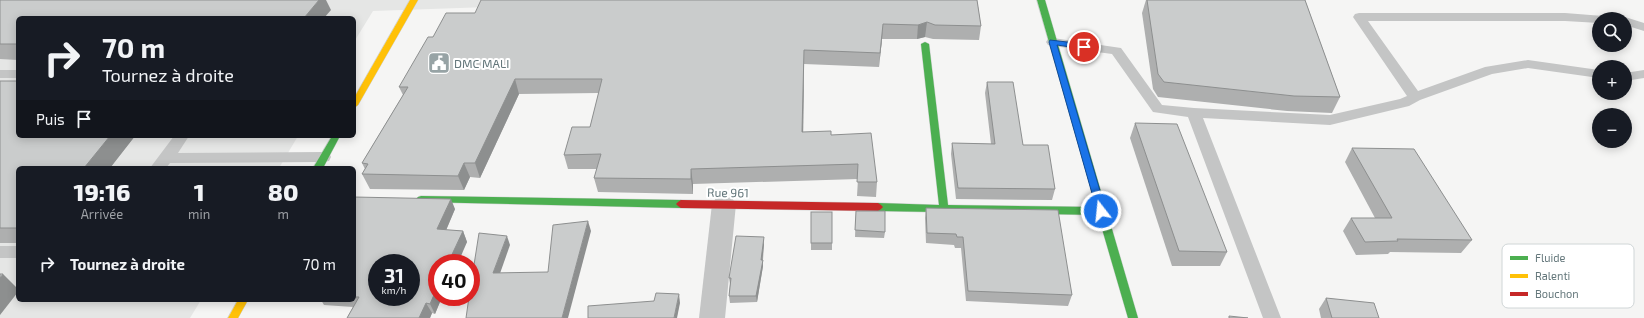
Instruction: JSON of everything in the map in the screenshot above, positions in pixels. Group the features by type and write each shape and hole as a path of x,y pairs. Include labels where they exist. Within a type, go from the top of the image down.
{"street":[{"path":"356,102 414,0"},
{"path":"1040,0 1133,318"},
{"path":"924,44 944,208"},
{"path":"321,163 335,138"},
{"name":"Rue 961","path":"409,198 1101,211"},
{"path":"712,318 724,204"},
{"path":"233,318 242,302"}],"lane":[{"path":"1416,97 1359,17 1565,17 1592,19"},
{"path":"1632,24 1644,28"},
{"path":"1053,42 1116,51 1158,109 1194,113 1330,120 1404,103 1416,97 1490,70 1528,64 1592,73"},
{"path":"0,74 16,74"},
{"path":"1632,76 1644,74"},
{"path":"1194,113 1272,318"},
{"path":"162,163 181,138"},
{"path":"162,163 321,163"},
{"path":"0,252 16,252"}],"shaded area":[{"path":"0,0 697,0 373,11 356,39 356,16 16,16 16,138 297,138 280,166 16,166 16,302 200,302 190,318 0,318"}],"building":[{"path":"0,0 319,0 306,16 16,16 16,44 0,44"},
{"path":"481,0 977,0 981,26 935,25 927,22 918,25 883,24 880,53 804,50 802,132 831,131 831,135 871,133 877,182 857,182 858,164 691,169 691,179 594,178 601,154 564,155 572,127 590,127 602,79 515,79 475,163 464,163 458,176 362,174 368,164 362,163 408,87 399,87 428,37 433,37 446,13 475,13"},
{"path":"1147,0 1305,0 1340,97 1294,96 1164,82 1158,74"},
{"path":"0,81 16,81 16,138 108,138 86,166 16,166 16,228 0,228"},
{"path":"987,82 1013,82 1023,145 1048,145 1055,189 958,188 952,143 995,144"},
{"path":"1135,123 1177,124 1227,252 1179,251"},
{"path":"1352,148 1414,149 1472,240 1397,239 1398,241 1365,242 1351,218 1392,218"},
{"path":"356,197 451,199 437,229 463,231 452,254 428,254 428,304 426,303 419,318 347,318 359,297 356,297"},
{"path":"926,208 1058,210 1072,295 968,291 963,237 957,237 956,234 927,233"},
{"path":"856,211 885,211 885,232 855,230"},
{"path":"811,212 832,212 832,243 811,243"},
{"path":"588,221 562,318 466,318 468,306 480,306 480,254 476,254 479,233 507,236 493,273 548,272 553,225"},
{"path":"736,236 764,237 761,260 763,260 756,296 729,296 731,278 729,278"},
{"path":"656,293 679,294 674,318 588,318 588,306 654,301"},
{"path":"1326,298 1374,303 1379,318 1332,318"},
{"path":"1229,316 1248,318 1229,318"}],"traffic: fast":[{"path":"1041,0 1133,318"},
{"path":"925,44 944,208"},
{"path":"319,166 335,138"},
{"path":"421,199 681,204"},
{"path":"878,207 1101,211"}],"traffic: slow":[{"path":"356,102 414,0"},
{"path":"233,318 242,302"}],"traffic: jam":[{"path":"681,204 878,207"}],"place":[{"name":"DMC MALI","path":"439,63"}],"route":[{"path":"1084,47 1053,42 1101,211"}]}
